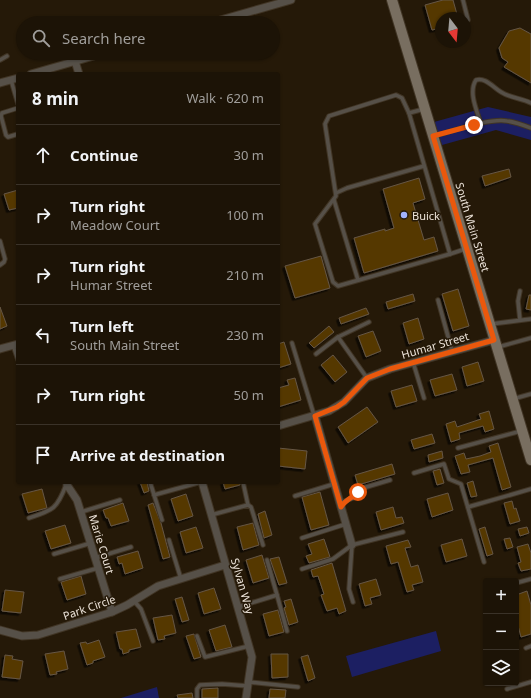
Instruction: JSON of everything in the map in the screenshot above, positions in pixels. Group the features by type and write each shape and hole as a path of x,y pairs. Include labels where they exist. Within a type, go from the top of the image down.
{"main road":[{"name":"South Main Street","path":"392,0 531,459"}],"street":[{"path":"235,16 291,0"},
{"path":"38,72 79,60"},
{"path":"75,61 78,72"},
{"path":"0,83 14,79"},
{"name":"Humar Street","path":"280,425 315,416 337,407 344,402 367,378 390,369 452,351 495,344"},
{"path":"0,349 16,345"},
{"path":"315,416 352,545"},
{"name":"Marie Court","path":"69,484 77,500 112,612"},
{"name":"Sylvan Way","path":"202,484 252,657 246,698"},
{"name":"Park Circle","path":"0,630 22,636 38,635 112,612 158,586 225,565"}],"lane":[{"path":"463,0 466,12"},
{"path":"0,60 7,56"},
{"path":"14,79 16,92"},
{"path":"481,124 473,94 473,84 476,80 484,80 502,92 531,103"},
{"path":"450,254 409,113 402,98 396,95 329,116 325,124 336,196 315,224 333,282 338,286 358,280 450,254 467,249"},
{"path":"409,113 425,108"},
{"path":"16,109 2,113 1,116 6,135 8,137 16,135"},
{"path":"433,136 498,120 531,128"},
{"path":"336,193 347,188 424,166"},
{"path":"334,200 358,280"},
{"path":"0,242 5,259 0,265"},
{"path":"520,291 518,301 520,320"},
{"path":"438,300 452,351"},
{"path":"490,324 531,319"},
{"path":"316,354 338,337 369,322"},
{"path":"338,337 367,378"},
{"path":"495,344 531,338"},
{"path":"292,343 315,416"},
{"path":"413,362 424,398"},
{"path":"512,399 531,394"},
{"path":"458,448 522,431"},
{"path":"414,473 444,464 449,478 460,484 484,562"},
{"path":"341,507 345,501 353,498 363,488 390,480"},
{"path":"28,518 53,509 62,497 68,484"},
{"path":"151,484 162,520"},
{"path":"154,495 194,484"},
{"path":"243,484 248,505 251,507 263,545"},
{"path":"295,496 334,484"},
{"path":"468,507 531,489"},
{"path":"81,512 120,500"},
{"path":"211,515 248,505"},
{"path":"302,538 346,524"},
{"path":"302,569 333,560 352,545 403,532"},
{"path":"169,540 181,579"},
{"path":"54,554 91,543"},
{"path":"352,545 349,589 353,602"},
{"path":"95,558 131,547"},
{"path":"267,560 288,632"},
{"path":"60,580 98,568"},
{"path":"519,582 531,579"},
{"path":"238,607 277,595"},
{"path":"134,600 141,609 153,641"},
{"path":"197,636 205,657 249,646"},
{"path":"526,648 531,646"},
{"path":"507,689 531,682"},
{"path":"197,698 197,689 200,685 248,684 298,687"}],"shaded area":[{"path":"488,107 531,117 531,140 496,130 442,145 434,122"},
{"path":"436,631 441,651 352,677 346,656"},
{"path":"157,687 159,698 121,698"}],"building":[{"path":"443,0 453,0 456,12 435,12 435,29 432,30 425,5"},
{"path":"520,28 531,34 531,83 504,67 508,62 502,58 499,48 509,31"},
{"path":"509,169 511,177 485,186 482,176"},
{"name":"Buick","path":"419,178 425,199 413,203 424,240 434,237 438,251 364,273 354,238 385,229 385,231 394,228 383,189"},
{"path":"16,191 16,208 9,210 4,194"},
{"path":"321,256 330,288 295,298 285,266"},
{"path":"458,289 469,326 453,331 442,294"},
{"path":"413,294 415,301 388,309 386,302"},
{"path":"529,295 531,295 531,310 526,309"},
{"path":"0,307 7,326 0,329"},
{"path":"366,308 369,314 341,324 339,318"},
{"path":"418,318 424,339 409,344 403,323"},
{"path":"329,326 334,332 314,348 309,343"},
{"path":"373,331 381,351 366,357 358,336"},
{"path":"284,342 291,364 280,367 280,343"},
{"path":"333,355 347,372 335,382 321,365"},
{"path":"478,362 484,381 467,386 462,367"},
{"path":"452,374 457,390 435,396 430,380"},
{"path":"295,378 301,400 280,406 280,387 289,385 287,380"},
{"path":"412,385 417,401 396,407 391,391"},
{"path":"367,407 378,422 348,443 338,427"},
{"path":"489,411 494,429 485,432 483,426 459,433 460,439 451,442 446,424 455,421 457,427 481,419 479,414"},
{"path":"432,434 435,443 414,449 411,440"},
{"path":"498,443 511,487 502,490 493,458 468,465 470,472 461,474 455,456 464,453 466,459 480,456 491,452 489,446"},
{"path":"280,448 307,451 305,469 280,466"},
{"path":"442,451 443,458 429,462 428,455"},
{"path":"392,464 395,474 358,485 355,475"},
{"path":"440,469 444,483 437,485 433,471"},
{"path":"473,481 477,496 471,497 467,483"},
{"path":"141,484 147,484 149,491 144,493"},
{"path":"224,484 240,484 240,485 225,489"},
{"path":"42,489 47,508 28,513 22,494"},
{"path":"320,492 329,525 311,530 302,497"},
{"path":"448,493 453,510 432,517 427,499"},
{"path":"186,494 193,516 178,521 171,499"},
{"path":"512,501 520,521 510,524 504,503"},
{"path":"123,503 129,521 111,526 103,510"},
{"path":"153,503 161,523 170,557 163,559 148,505"},
{"path":"393,507 396,518 402,517 404,523 381,530 376,512"},
{"path":"265,511 272,535 264,538 258,514"},
{"path":"253,523 259,545 243,550 237,527"},
{"path":"65,525 71,543 51,549 45,531"},
{"path":"196,527 203,548 186,553 180,532"},
{"path":"485,527 493,554 487,556 479,529"},
{"path":"527,527 529,533 520,536 518,529"},
{"path":"510,538 513,547 507,549 504,539"},
{"path":"324,539 330,557 309,563 306,556 312,554 308,544"},
{"path":"462,539 467,556 446,562 441,545"},
{"path":"408,540 411,547 405,548 411,567 418,565 423,582 412,585 414,590 407,592 398,562 391,564 386,546"},
{"path":"528,544 531,553 531,569 521,571 518,563 521,562 517,547"},
{"path":"138,551 143,568 125,574 122,563 119,564 117,557"},
{"path":"262,555 269,578 253,583 246,560"},
{"path":"279,557 287,583 279,585 270,559"},
{"path":"332,563 346,611 339,614 337,608 327,611 321,595 324,594 318,576 313,577 311,570"},
{"path":"81,576 86,594 67,600 61,582"},
{"path":"376,579 381,595 370,598 372,604 365,606 359,584"},
{"path":"214,588 221,609 204,614 198,593"},
{"path":"5,590 24,592 21,613 2,611"},
{"path":"527,591 531,605 531,634 521,637 519,629 519,594"},
{"path":"182,597 189,620 182,622 175,599"},
{"path":"291,599 298,622 289,625 284,608 286,607 284,601"},
{"path":"278,610 284,632 269,636 263,614"},
{"path":"172,615 176,633 164,636 165,639 158,640 153,618"},
{"path":"225,625 232,647 216,651 209,630"},
{"path":"136,629 141,647 129,650 129,652 123,654 122,649 120,649 116,632"},
{"path":"194,634 201,657 194,659 186,636"},
{"path":"99,640 105,657 93,661 93,663 87,665 80,643 86,642 87,644"},
{"path":"64,651 68,669 56,672 57,674 50,675 45,654"},
{"path":"271,654 288,654 288,677 272,678"},
{"path":"5,655 13,656 12,659 23,661 20,679 2,677"},
{"path":"308,655 315,678 308,681 301,657"},
{"path":"218,688 218,698 202,698 202,689"},
{"path":"270,689 286,690 285,698 269,698"},
{"path":"192,693 193,698 178,698 177,695"}],"place":[{"name":"Buick","path":"404,215"}],"route":[{"path":"358,492 353,498 345,501 341,507 315,416 329,411 344,402 367,378 390,369 494,340 433,136 474,125"}]}
